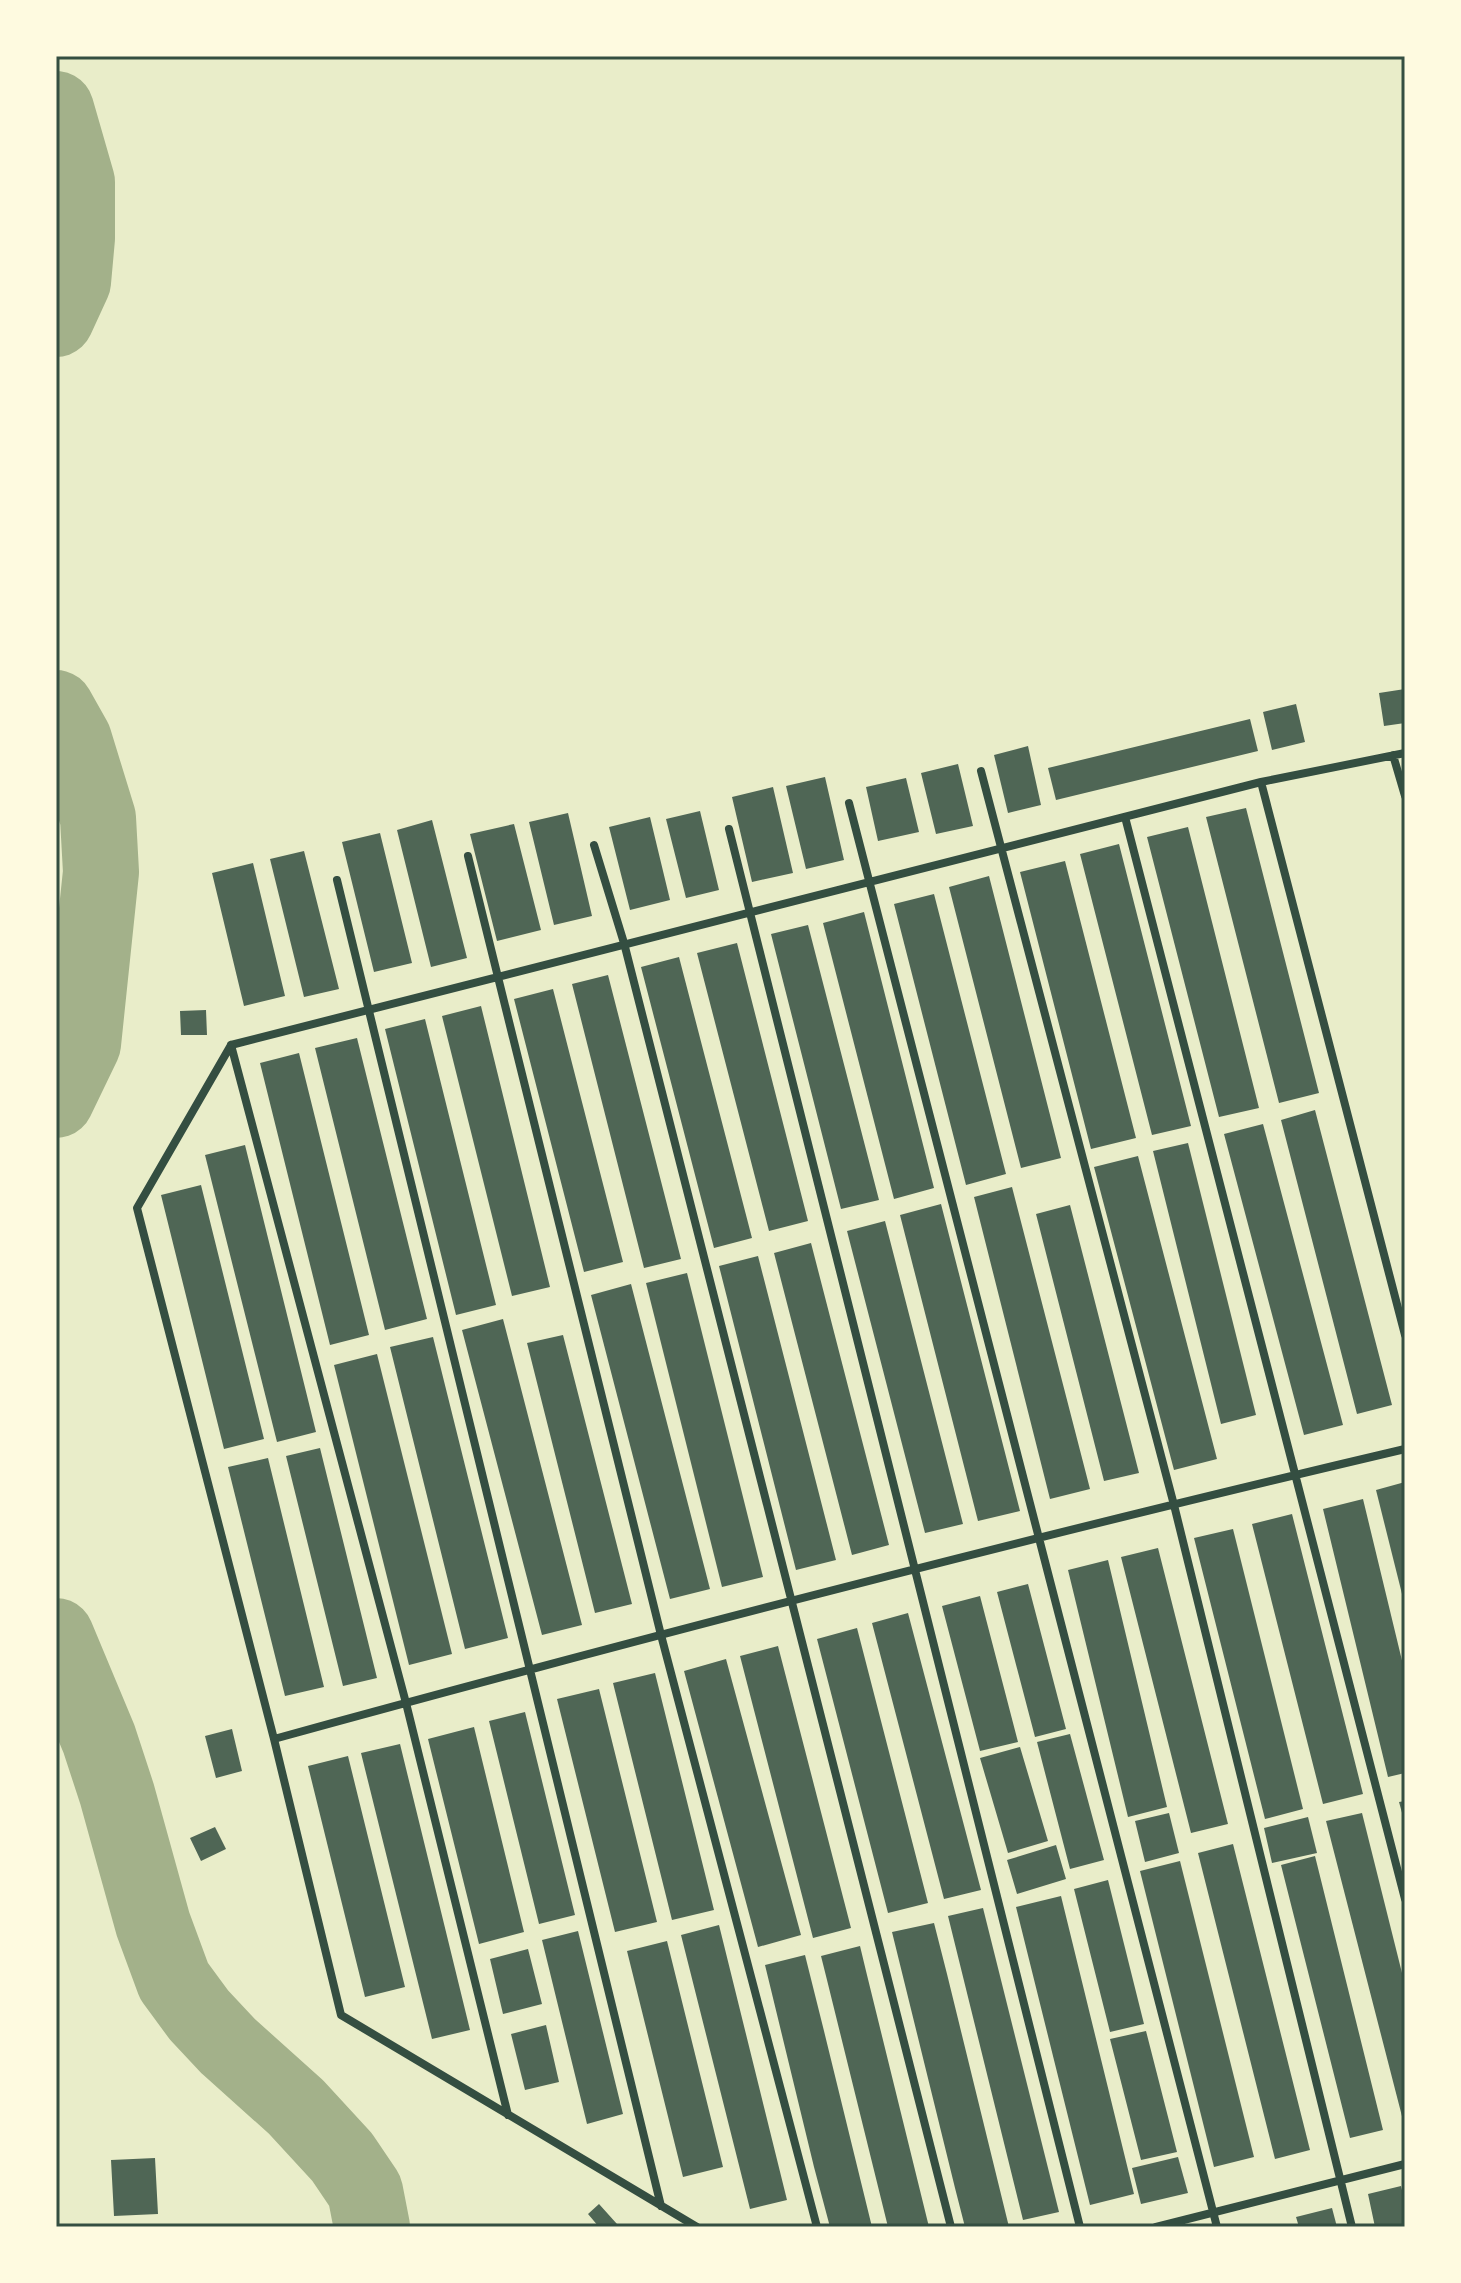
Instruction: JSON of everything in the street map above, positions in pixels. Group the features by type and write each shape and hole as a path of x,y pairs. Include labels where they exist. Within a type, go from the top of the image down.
{"street":[{"path":"697,2227 341,2015 274,1739 137,1208 231,1045 1261,782 1405,753"},
{"path":"1393,755 1405,796"},
{"path":"981,771 1174,1505 1352,2227"},
{"path":"1261,782 1405,1335"},
{"path":"849,803 1217,2227"},
{"path":"1125,817 1405,1899"},
{"path":"729,829 1080,2227"},
{"path":"594,845 624,943 951,2227"},
{"path":"468,856 661,1635 817,2227"},
{"path":"337,880 661,2206"},
{"path":"231,1045 406,1703 508,2115"},
{"path":"274,1739 914,1570 1405,1449"},
{"path":"1156,2227 1405,2164"}],"building":[{"path":"1405,689 1405,723 1384,726 1379,693"},
{"path":"1296,704 1305,742 1272,750 1263,712"},
{"path":"1250,719 1258,751 1056,800 1048,768"},
{"path":"1028,746 1041,805 1008,813 994,755"},
{"path":"958,764 973,826 936,834 921,773"},
{"path":"825,777 844,860 806,869 786,786"},
{"path":"906,778 919,832 878,841 866,787"},
{"path":"773,787 793,873 752,882 732,797"},
{"path":"1246,808 1319,1093 1279,1103 1206,817"},
{"path":"700,811 719,890 686,898 666,819"},
{"path":"568,813 592,916 554,925 529,822"},
{"path":"650,817 670,900 630,910 609,827"},
{"path":"432,820 467,958 431,967 397,830"},
{"path":"514,824 541,930 497,941 470,834"},
{"path":"1188,827 1259,1108 1219,1117 1147,837"},
{"path":"380,833 412,963 374,972 342,842"},
{"path":"1119,844 1191,1126 1152,1135 1080,854"},
{"path":"304,851 339,989 304,997 270,859"},
{"path":"1065,861 1136,1138 1091,1149 1020,872"},
{"path":"253,863 285,996 244,1006 212,873"},
{"path":"989,876 1061,1158 1021,1168 949,887"},
{"path":"934,894 1006,1174 966,1185 894,904"},
{"path":"864,912 934,1188 894,1199 823,923"},
{"path":"808,925 879,1200 841,1209 771,934"},
{"path":"737,943 808,1221 769,1231 697,953"},
{"path":"679,957 752,1238 714,1248 641,967"},
{"path":"608,975 681,1259 644,1268 572,984"},
{"path":"553,989 623,1262 584,1272 514,999"},
{"path":"481,1006 550,1287 512,1296 442,1016"},
{"path":"206,1010 207,1035 181,1035 180,1011"},
{"path":"425,1019 496,1305 456,1315 385,1029"},
{"path":"357,1038 427,1319 385,1330 315,1048"},
{"path":"299,1053 369,1335 330,1345 260,1063"},
{"path":"1315,1110 1392,1405 1357,1414 1281,1120"},
{"path":"1263,1124 1343,1425 1304,1435 1224,1134"},
{"path":"1188,1143 1256,1415 1221,1424 1153,1151"},
{"path":"245,1145 316,1432 277,1442 205,1155"},
{"path":"1138,1156 1217,1459 1174,1470 1094,1167"},
{"path":"201,1185 264,1439 224,1449 161,1195"},
{"path":"1012,1187 1090,1489 1050,1499 974,1197"},
{"path":"941,1204 1020,1511 978,1521 900,1215"},
{"path":"1070,1205 1139,1473 1104,1481 1036,1214"},
{"path":"885,1221 963,1524 925,1533 847,1231"},
{"path":"811,1243 889,1545 852,1555 774,1253"},
{"path":"758,1256 836,1560 796,1570 719,1266"},
{"path":"687,1273 763,1577 722,1587 646,1283"},
{"path":"631,1284 710,1589 670,1599 591,1295"},
{"path":"503,1319 582,1625 542,1635 462,1330"},
{"path":"563,1335 632,1604 595,1613 527,1343"},
{"path":"433,1337 508,1638 465,1649 390,1347"},
{"path":"377,1354 452,1654 409,1665 334,1365"},
{"path":"320,1448 377,1678 343,1686 286,1456"},
{"path":"268,1458 324,1687 285,1696 228,1467"},
{"path":"1405,1482 1405,1601 1404,1602 1376,1490"},
{"path":"1363,1499 1405,1673 1405,1773 1388,1777 1323,1509"},
{"path":"1292,1514 1363,1794 1323,1804 1252,1524"},
{"path":"1233,1529 1303,1809 1265,1819 1194,1538"},
{"path":"1158,1548 1228,1824 1191,1833 1121,1557"},
{"path":"1108,1560 1167,1807 1128,1817 1068,1570"},
{"path":"1028,1584 1066,1729 1035,1737 997,1592"},
{"path":"980,1596 1018,1742 980,1751 942,1606"},
{"path":"908,1613 981,1890 944,1899 872,1623"},
{"path":"857,1628 928,1903 888,1913 817,1639"},
{"path":"778,1646 851,1928 813,1938 740,1656"},
{"path":"726,1659 801,1935 758,1947 684,1671"},
{"path":"655,1673 714,1910 672,1920 613,1683"},
{"path":"599,1689 657,1922 615,1932 557,1699"},
{"path":"525,1712 575,1915 539,1924 489,1721"},
{"path":"474,1727 524,1932 479,1944 428,1739"},
{"path":"232,1729 242,1771 216,1778 205,1736"},
{"path":"1070,1734 1104,1860 1070,1869 1037,1742"},
{"path":"400,1744 470,2030 432,2039 361,1753"},
{"path":"1020,1747 1048,1841 1008,1853 980,1758"},
{"path":"348,1756 405,1987 365,1997 308,1766"},
{"path":"1405,1801 1405,1820 1404,1820 1399,1802"},
{"path":"1169,1813 1179,1853 1145,1862 1135,1821"},
{"path":"1362,1813 1405,1985 1405,2128 1326,1821"},
{"path":"1308,1817 1317,1853 1272,1863 1264,1828"},
{"path":"215,1827 226,1849 201,1861 190,1838"},
{"path":"1233,1844 1310,2150 1275,2159 1198,1853"},
{"path":"1056,1845 1066,1879 1017,1894 1007,1860"},
{"path":"1315,1856 1383,2130 1350,2138 1281,1865"},
{"path":"1180,1861 1254,2157 1214,2167 1140,1871"},
{"path":"1108,1880 1144,2024 1110,2032 1074,1889"},
{"path":"1061,1896 1134,2194 1090,2205 1016,1907"},
{"path":"983,1908 1059,2212 1023,2220 948,1916"},
{"path":"934,1923 1009,2227 965,2227 955,2188 892,1932"},
{"path":"719,1925 787,2200 750,2209 681,1935"},
{"path":"578,1931 623,2114 587,2124 542,1940"},
{"path":"667,1941 723,2167 683,2177 627,1951"},
{"path":"860,1946 929,2227 888,2227 821,1956"},
{"path":"528,1949 542,2004 503,2014 490,1959"},
{"path":"805,1955 872,2227 830,2227 814,2167 765,1965"},
{"path":"546,2025 559,2082 525,2090 511,2034"},
{"path":"1146,2031 1177,2152 1141,2160 1110,2039"},
{"path":"1178,2157 1188,2193 1141,2204 1132,2168"},
{"path":"155,2158 158,2214 114,2216 111,2160"},
{"path":"1401,2186 1405,2227 1375,2227 1368,2194"},
{"path":"599,2204 617,2224 613,2227 599,2227 588,2214"},
{"path":"1332,2208 1337,2227 1299,2227 1296,2217"}],"waterway":[{"path":"56,109 77,182 73,282 56,319"},
{"path":"56,708 74,740 98,818 101,872 83,1044 56,1100"},
{"path":"56,1636 99,1739 153,1924 174,1981 199,2015 228,2046 296,2107 342,2157 365,2191 372,2227"}]}
